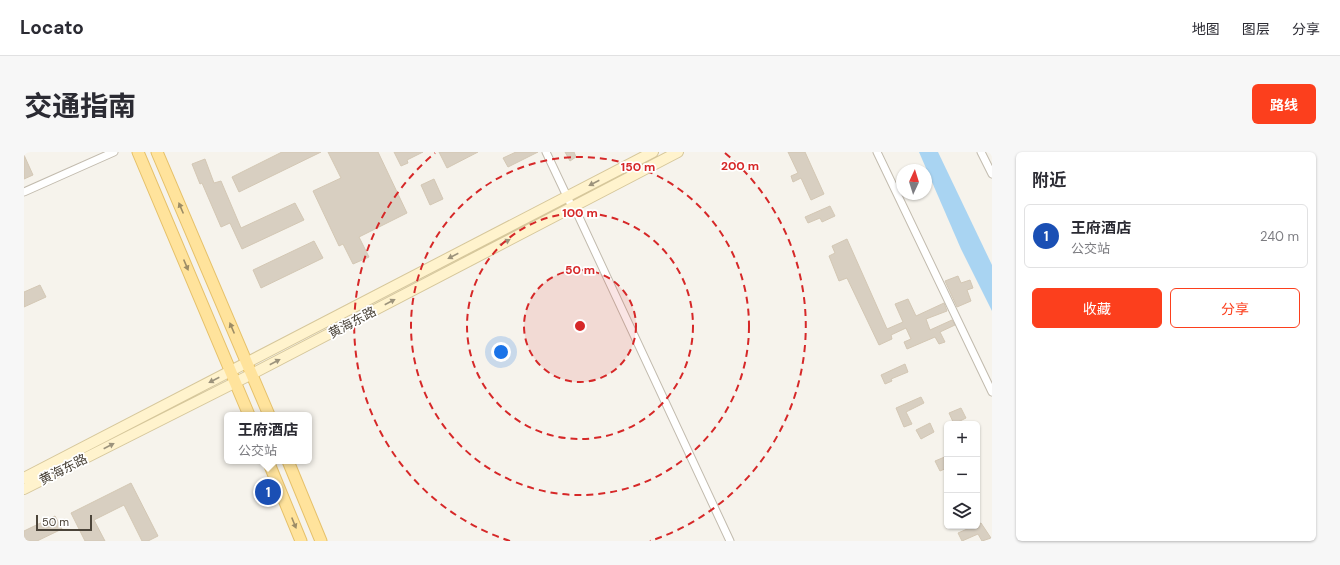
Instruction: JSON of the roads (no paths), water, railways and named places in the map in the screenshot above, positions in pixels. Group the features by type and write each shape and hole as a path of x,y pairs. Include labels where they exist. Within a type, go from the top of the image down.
{"main road":[{"path":"138,152 248,412"},
{"path":"157,152 268,412"},
{"path":"269,464 301,541"},
{"path":"289,464 321,541"}],"street":[{"path":"24,192 114,152"},
{"path":"546,152 566,197 578,215 730,541"},
{"name":"黄海东路","path":"24,478 653,152"},
{"name":"黄海东路","path":"24,489 252,374 678,152"},
{"path":"877,152 992,392"},
{"path":"982,152 992,174"}],"water":[{"path":"919,152 938,152 992,265 992,311 961,249 932,182 932,164 924,164"}],"place":[{"name":"王府酒店","path":"268,492"}]}
